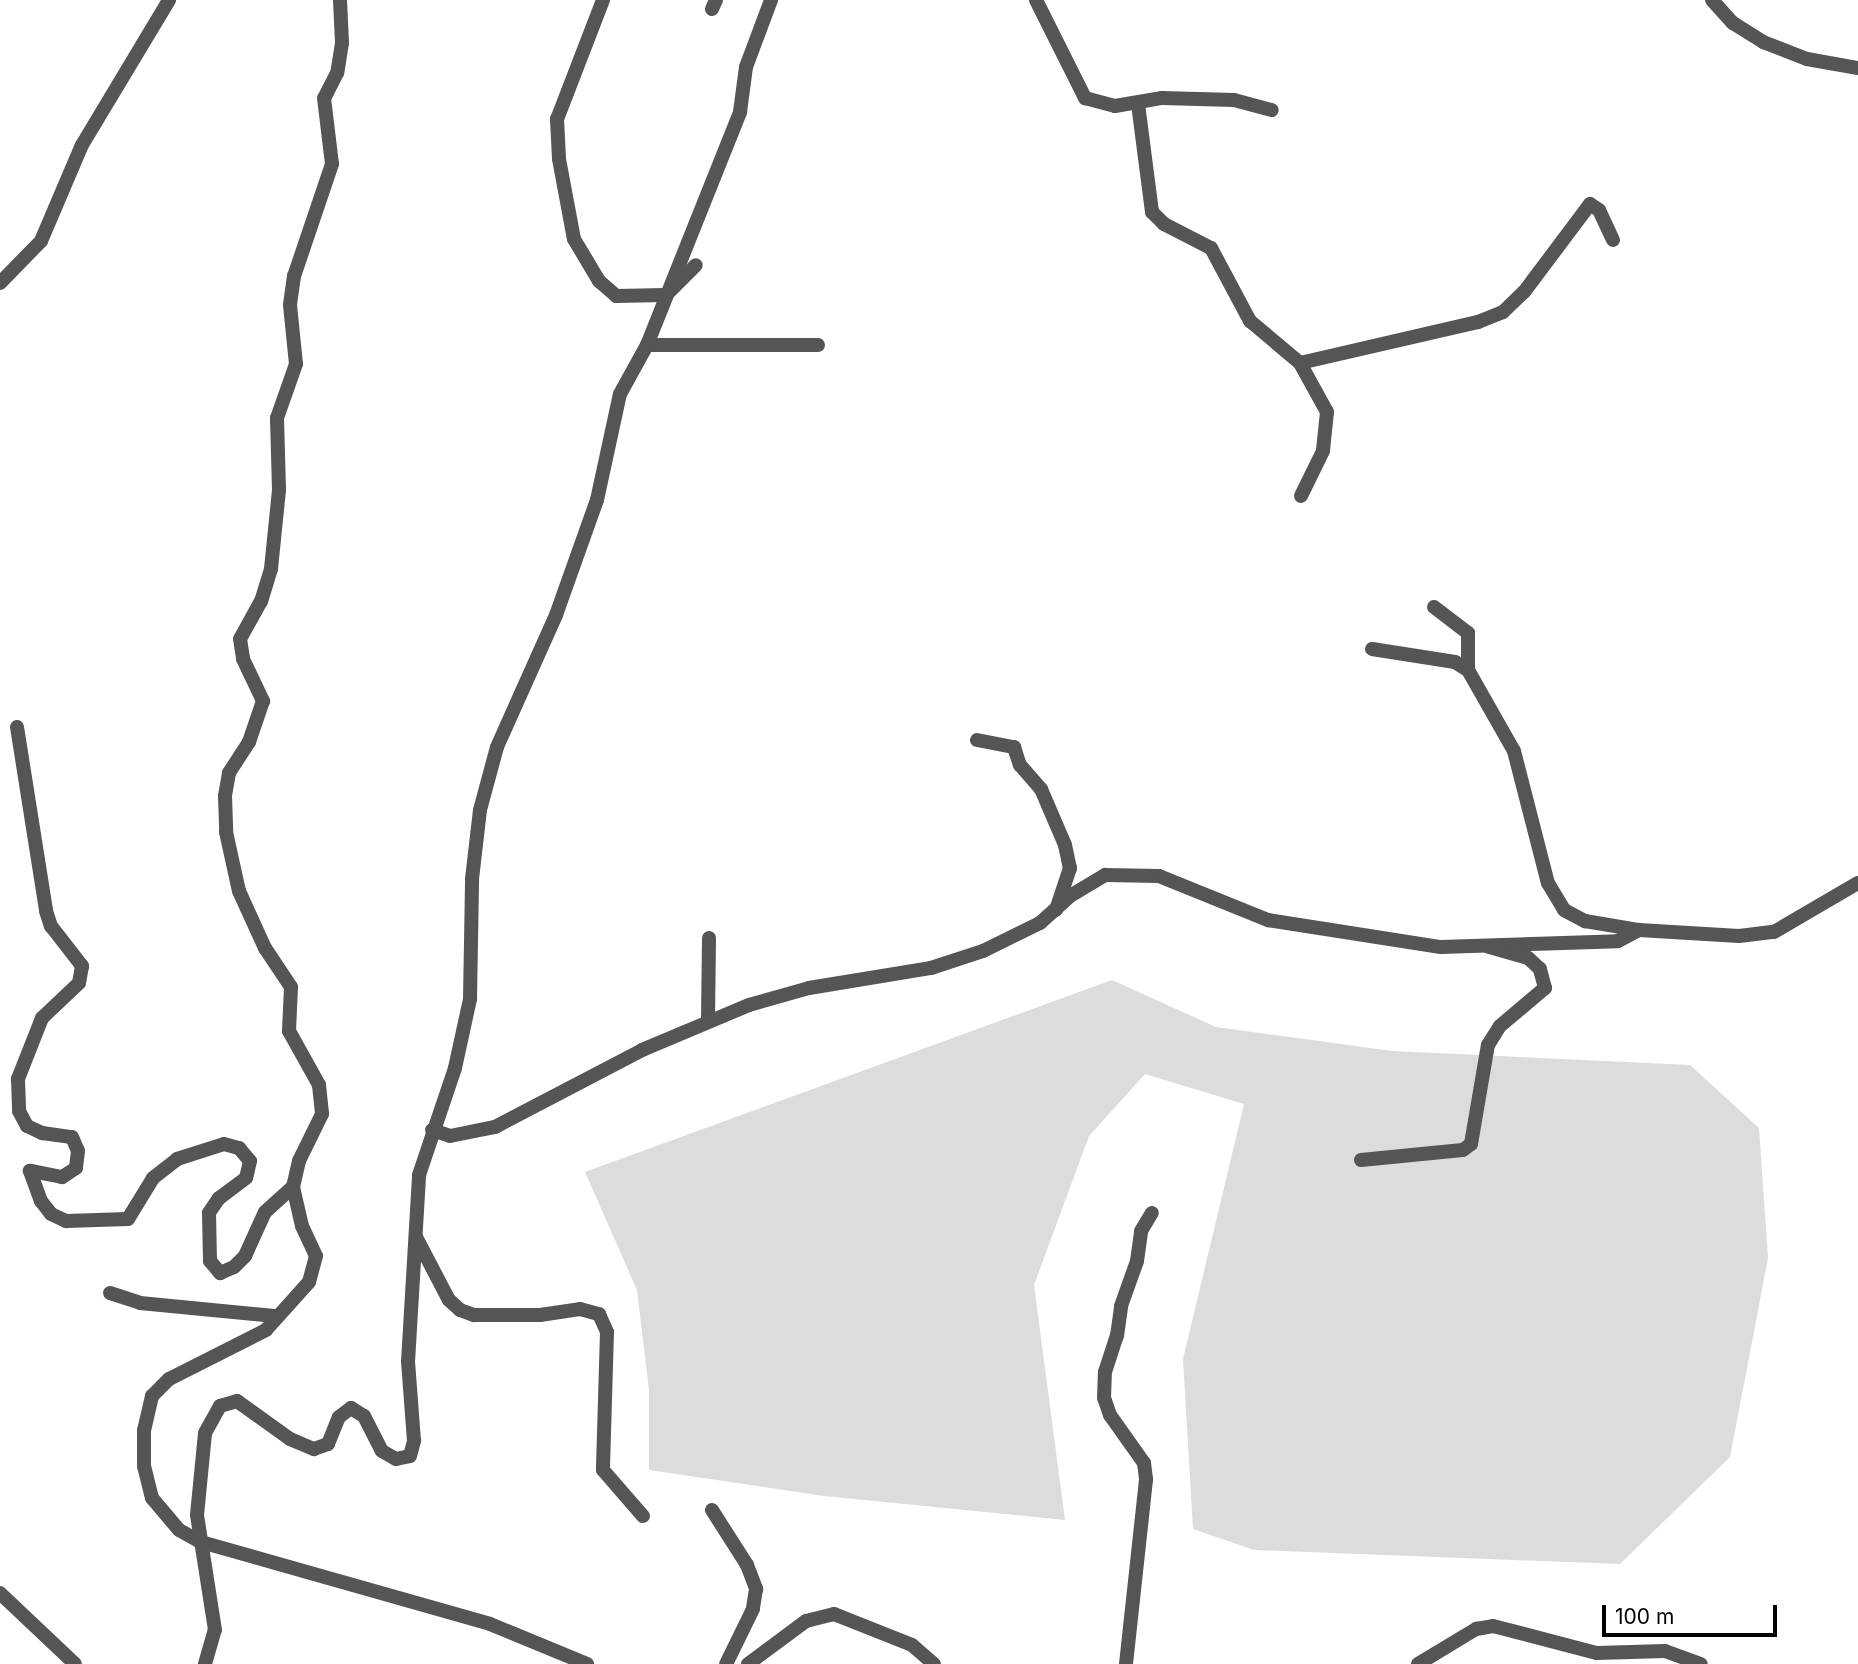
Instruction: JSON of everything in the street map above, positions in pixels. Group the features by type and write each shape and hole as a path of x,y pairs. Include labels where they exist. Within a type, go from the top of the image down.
{"street":[{"path":"0,283 41,242 82,145 169,0"},
{"path":"340,0 342,43 337,73 324,98 332,164 294,276 290,305 296,364 277,418 279,490 271,569 261,601 240,639 243,659 262,701 249,742 229,773 225,796 226,832 239,891 265,948 291,987 289,1031 319,1084 322,1114 299,1161 293,1187 302,1226 316,1256 309,1282 274,1316 266,1330 169,1379 152,1396 144,1430 144,1466 152,1498 179,1530 201,1542 490,1624 587,1664"},
{"path":"603,0 557,119 559,159 574,239 599,281 616,296 666,295 696,265"},
{"path":"205,1664 215,1630 197,1515 205,1433 220,1406 237,1401 290,1439 314,1449 328,1444 339,1418 351,1408 364,1416 382,1451 396,1459 410,1456 414,1441 408,1362 419,1175 455,1068 470,999 472,879 483,797 497,747 556,614 597,500 620,394 647,345 740,112 746,67 771,0"},
{"path":"1036,0 1079,92 1093,102 1138,104 1162,98 1234,100 1272,110"},
{"path":"1712,0 1733,23 1763,42 1807,60 1858,68"},
{"path":"1138,104 1152,212 1164,224 1211,248 1250,321 1300,363 1327,412 1328,424 1323,451 1301,496"},
{"path":"1300,363 1503,312 1524,292 1590,204 1599,209 1613,240"},
{"path":"647,345 818,345"},
{"path":"1434,607 1468,633 1468,670"},
{"path":"1372,649 1455,662 1468,670 1514,751 1548,883 1564,910 1585,921 1639,930 1740,936 1774,932 1858,883"},
{"path":"16,727 46,911 51,926 82,966 79,983 42,1017 18,1079 19,1111 27,1126 42,1133 72,1137 78,1151 76,1168 62,1177 30,1171 41,1201 51,1213 66,1221 128,1219 153,1178 177,1159 224,1144 239,1149 250,1161 246,1178 219,1198 209,1213 210,1261 220,1273 234,1267 245,1256 265,1212 293,1187"},
{"path":"976,740 1014,747 1020,765 1041,789 1065,845 1070,867 1056,911"},
{"path":"432,1130 450,1136 495,1127 708,1020 809,988 931,968 1003,943 1056,911 1070,896 1105,875 1143,873 1268,920 1441,947 1618,941 1639,930"},
{"path":"708,1020 709,938"},
{"path":"1361,1160 1463,1150 1471,1144 1488,1045 1500,1026 1545,988 1540,969 1528,958 1487,947"},
{"path":"1126,1664 1146,1479 1144,1464 1110,1415 1104,1398 1105,1372 1121,1306 1137,1261 1141,1231 1152,1213"},
{"path":"416,1237 449,1300 460,1310 474,1315 540,1315 580,1309 599,1314 607,1332 603,1471 643,1516"},
{"path":"110,1293 140,1303 274,1316"},
{"path":"712,1510 747,1565 756,1589 753,1609 726,1664"},
{"path":"0,1593 75,1664"},
{"path":"748,1664 806,1621 834,1614 912,1646 934,1664"},
{"path":"1418,1664 1476,1629 1493,1626 1597,1653 1665,1651 1701,1664"}],"shaded area":[{"path":"1112,980 1216,1027 1392,1051 1690,1065 1759,1128 1768,1258 1730,1457 1620,1564 1254,1550 1193,1529 1183,1359 1244,1104 1145,1074 1089,1136 1034,1285 1065,1520 824,1496 649,1470 649,1390 637,1290 585,1172"}]}
